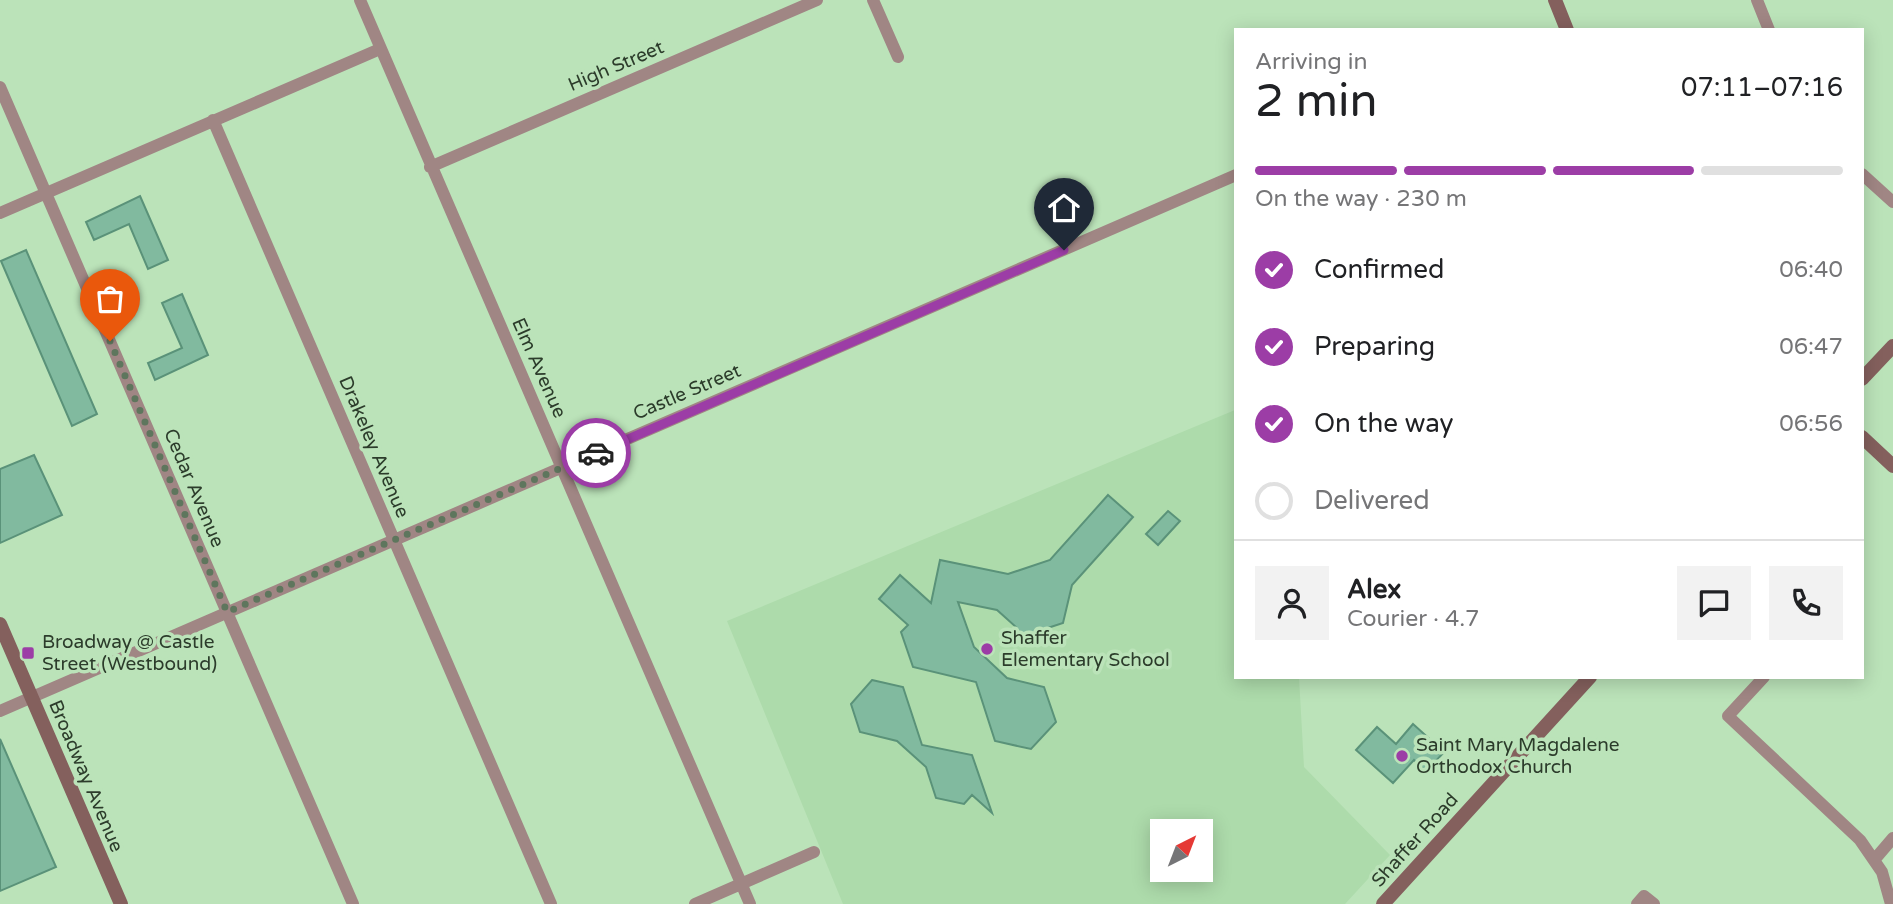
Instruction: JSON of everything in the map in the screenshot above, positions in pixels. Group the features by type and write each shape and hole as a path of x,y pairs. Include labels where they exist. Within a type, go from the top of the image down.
{"street":[{"name":"Elm Avenue","path":"360,0 750,904"},
{"name":"High Street","path":"430,167 817,0"},
{"path":"873,0 898,57"},
{"path":"1555,0 1566,28"},
{"path":"1757,0 1768,28"},
{"path":"0,213 380,48"},
{"name":"Cedar Avenue","path":"0,87 353,904"},
{"name":"Drakeley Avenue","path":"214,120 551,904"},
{"name":"Castle Street","path":"0,711 1234,176"},
{"path":"1864,176 1893,202"},
{"path":"1864,377 1893,346"},
{"path":"1864,439 1893,466"},
{"name":"Broadway Avenue","path":"0,624 121,904"},
{"name":"Shaffer Road","path":"1383,904 1588,679"},
{"path":"1763,679 1728,716 1860,840 1875,859 1891,904"},
{"path":"1875,859 1893,838"},
{"path":"695,904 814,852"}],"shaded area":[{"name":"Shaffer Elementary School","path":"1234,410 1234,679 1299,679 1304,767 1390,855 1345,904 843,904 727,621"}],"building":[{"path":"140,196 168,260 148,269 129,224 94,240 86,222"},
{"path":"26,250 97,414 72,426 1,261"},
{"path":"182,294 208,355 155,380 148,363 182,348 162,303"},
{"path":"34,455 62,515 0,543 0,469"},
{"path":"1108,495 1133,517 1072,585 1063,623 1002,643 1016,627 997,610 958,602 974,647 1007,678 1044,687 1056,722 1031,749 995,741 976,682 913,667 901,632 908,625 879,599 900,575 931,603 940,560 1008,574 1050,560"},
{"path":"1168,511 1180,521 1158,545 1146,534"},
{"path":"872,680 903,687 922,745 972,755 992,813 972,795 964,804 936,798 926,767 897,741 860,732 851,704"},
{"name":"Saint Mary Magdalene Orthodox Church","path":"1413,724 1444,752 1426,772 1414,760 1393,783 1356,750 1377,727 1396,744"},
{"path":"0,739 56,867 0,891"}],"way so far":[{"path":"110,341 227,612 596,453"}],"place":[{"name":"Shaffer Elementary School","path":"987,649"},
{"name":"Broadway @ Castle Street (Westbound)","path":"28,653"},
{"name":"Saint Mary Magdalene Orthodox Church","path":"1402,756"}],"route":[{"path":"596,453 1064,250"}]}
